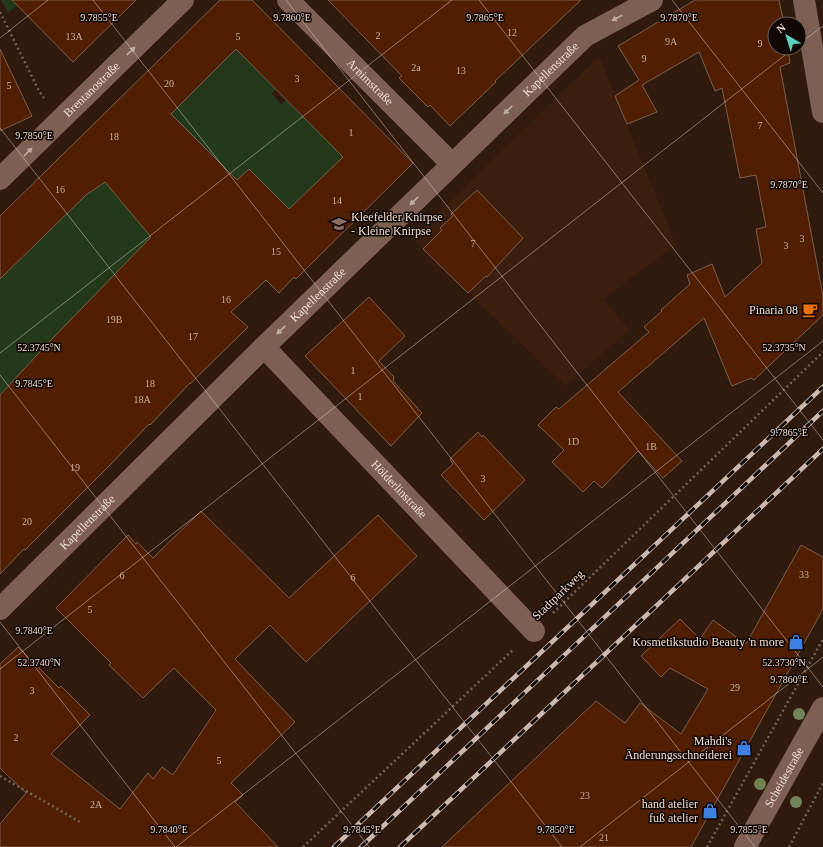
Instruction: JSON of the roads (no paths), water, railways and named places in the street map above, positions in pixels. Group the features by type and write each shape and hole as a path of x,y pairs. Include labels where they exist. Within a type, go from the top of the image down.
{"street":[{"name":"Brentanostraße","path":"0,179 183,0"},
{"name":"Arnimstraße","path":"288,0 452,164"},
{"name":"Kapellenstraße","path":"0,609 264,347 585,36 652,0"},
{"path":"804,0 823,112"},
{"name":"Hölderlinstraße","path":"264,347 534,631"},
{"name":"Scheidestraße","path":"745,847 823,708"}],"railway":[{"path":"334,847 823,387"},
{"path":"361,847 823,411"},
{"path":"400,847 823,449"}],"place":[{"name":"Kleefelder Knirpse - Kleine Knirpse","path":"339,224"},
{"name":"Pinaria 08","path":"810,310"},
{"name":"Kosmetikstudio Beauty 'n more","path":"796,642"},
{"name":"Mahdi's Änderungsschneiderei","path":"744,748"},
{"name":"hand atelier fuß atelier","path":"710,811"}]}
